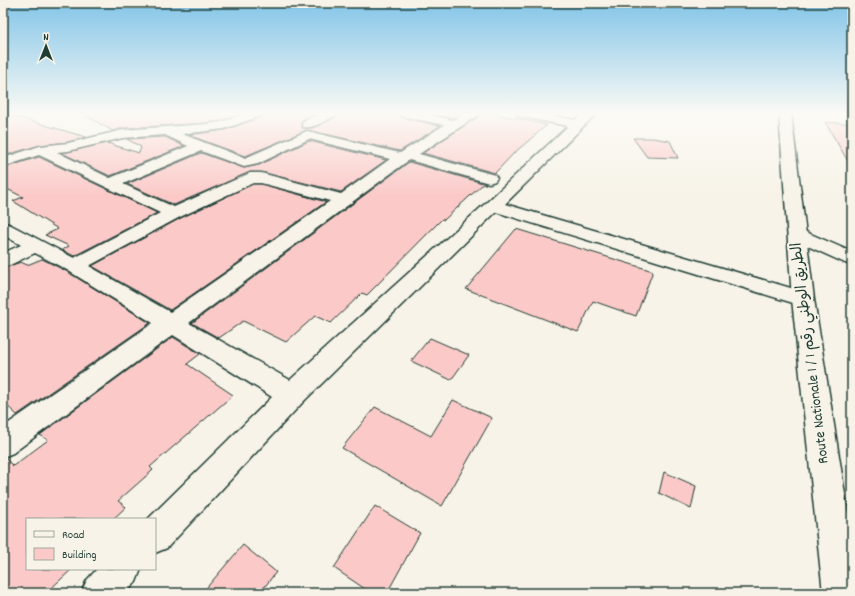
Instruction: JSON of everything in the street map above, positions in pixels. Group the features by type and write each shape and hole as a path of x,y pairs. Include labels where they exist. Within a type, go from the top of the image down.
{"street":[{"path":"3,163 40,150 68,147 94,141"},
{"path":"189,141 244,163 254,161 295,141"},
{"path":"333,141 489,178"},
{"path":"7,436 172,325 404,157 429,141"},
{"path":"156,535 292,395 493,206 560,141"},
{"name":"Route Nationale 1 / الطريق الوطني رقم 1","path":"788,141 803,299 842,593"},
{"path":"110,184 200,146"},
{"path":"40,150 174,213"},
{"path":"74,266 174,213 250,178 261,178 345,200"},
{"path":"493,206 803,299"},
{"path":"3,228 34,246 74,266 292,395"},
{"path":"797,234 852,259"},
{"path":"3,260 34,246"},
{"path":"100,593 122,570"}],"building":[{"path":"3,141 72,141 40,145 3,156"},
{"path":"130,141 173,141 184,146 110,176 62,153 107,143 139,153 141,147"},
{"path":"204,141 281,141 245,156"},
{"path":"309,141 386,160 341,192 261,172 250,172 174,205 127,184 201,153 244,168 259,165"},
{"path":"355,141 416,141 400,151"},
{"path":"442,141 528,141 514,153 495,173 423,153"},
{"path":"635,141 670,141 678,158 647,157"},
{"path":"836,141 852,141 852,168"},
{"path":"39,157 157,213 74,256 62,250 69,246 45,235 58,229 13,201 23,197 3,187 3,168"},
{"path":"409,162 486,184 483,184 444,220 442,219 367,295 362,293 331,323 315,316 286,342 243,321 219,338 192,323"},
{"path":"253,184 261,184 326,202 170,310 92,266 181,218"},
{"path":"516,229 653,271 636,316 593,301 578,332 466,289"},
{"path":"42,259 66,271 150,323 17,415 3,402 3,268 21,262 27,265"},
{"path":"173,337 200,354 187,364 233,395 150,467 153,470 118,501 126,507 114,518 26,518 26,570 71,570 46,593 3,593 3,458 5,458 13,466 48,440 40,435"},
{"path":"430,338 469,355 451,380 411,361"},
{"path":"453,400 492,418 442,506 342,448 375,407 431,436"},
{"path":"664,472 696,486 691,509 659,493"},
{"path":"375,506 420,533 387,593 371,593 334,568"},
{"path":"243,545 276,572 260,593 202,593"}]}
